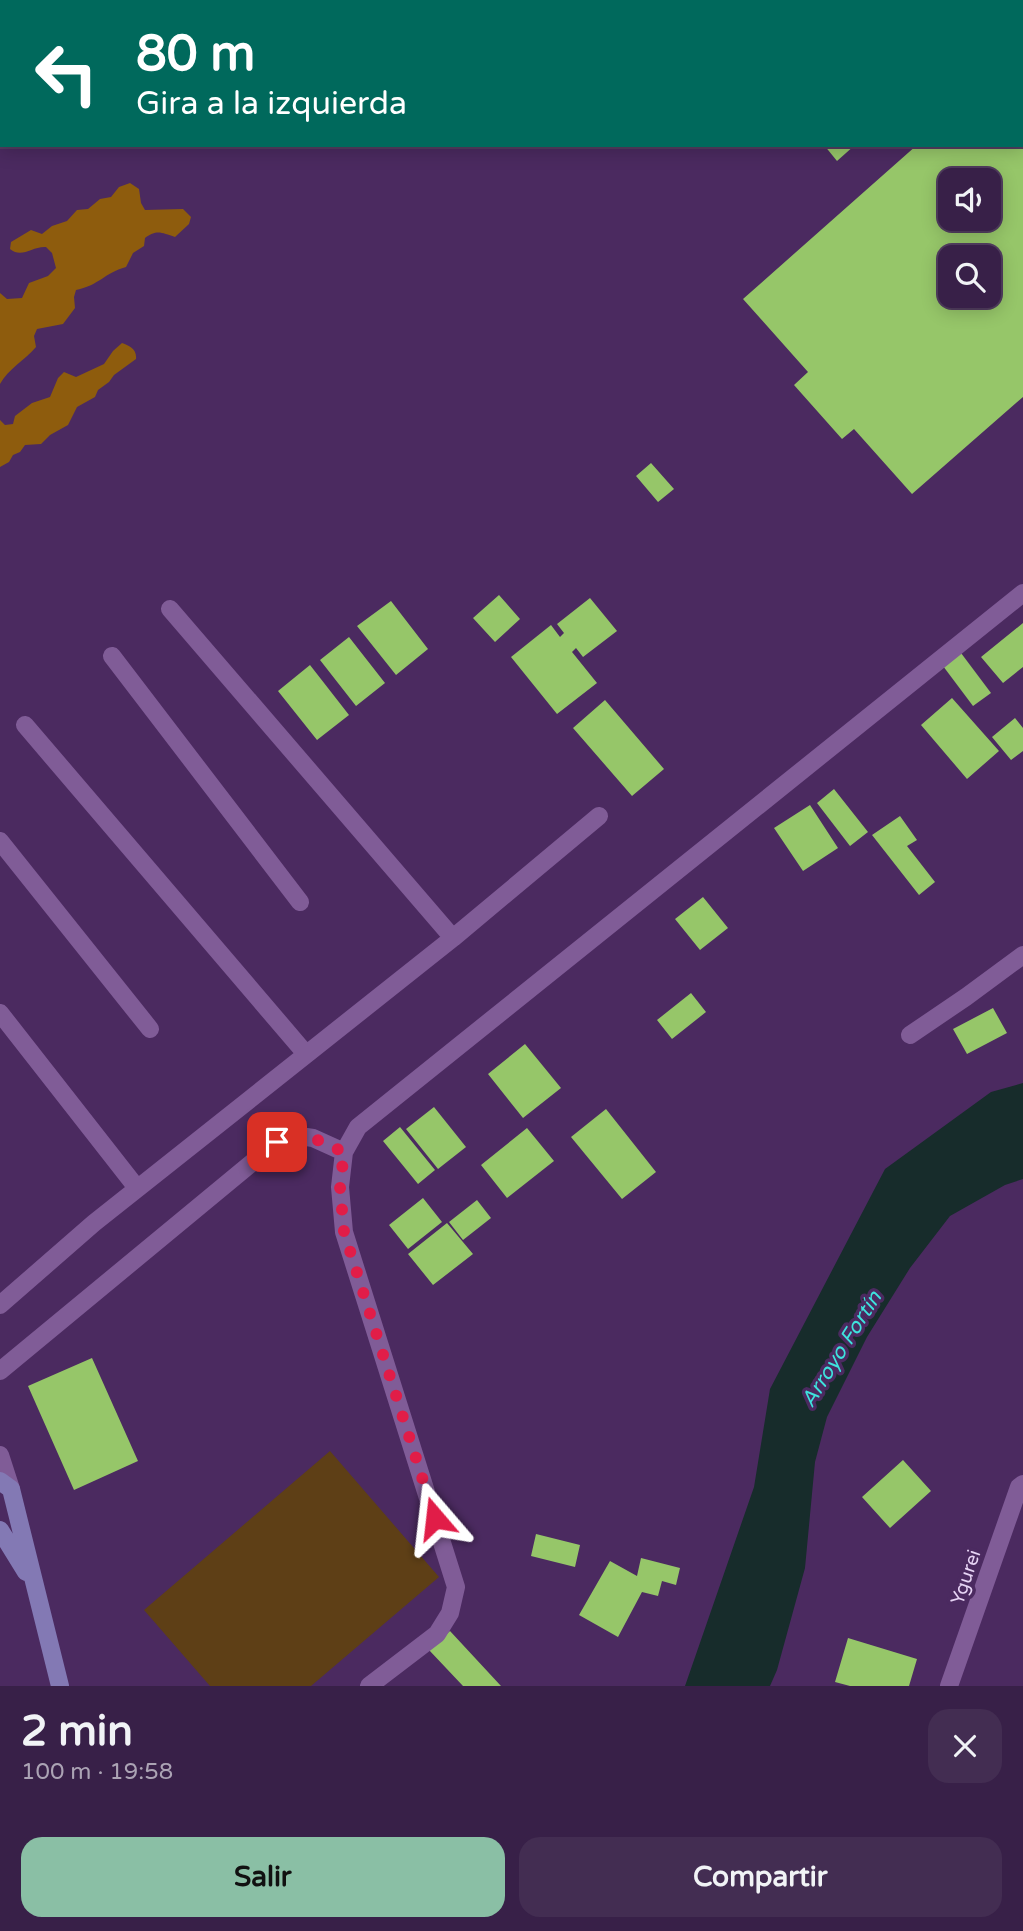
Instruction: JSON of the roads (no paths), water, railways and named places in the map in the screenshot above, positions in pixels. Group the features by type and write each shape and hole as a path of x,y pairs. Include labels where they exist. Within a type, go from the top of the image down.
{"main road":[{"path":"5,1485 36,1588 60,1686"},
{"path":"0,1530 36,1588"}],"street":[{"path":"369,1686 437,1634 450,1613 456,1587 344,1232 340,1187 344,1152 358,1127 1023,593"},
{"path":"170,609 453,938"},
{"path":"112,656 300,902"},
{"path":"25,725 306,1054"},
{"path":"0,1305 94,1223 453,938 599,816"},
{"path":"0,841 150,1029"},
{"path":"910,1035 1023,955"},
{"path":"0,1013 137,1188"},
{"path":"0,1371 277,1142 293,1135 313,1138 344,1152"},
{"path":"0,1455 5,1485"},
{"name":"Ygurei","path":"949,1686 1022,1487"}],"water":[{"name":"Arroyo Fortín","path":"1023,1083 1023,1179 1005,1185 950,1216 910,1268 867,1337 827,1417 815,1462 805,1568 777,1670 770,1686 685,1686 754,1487 770,1389 885,1169 991,1092"}]}
